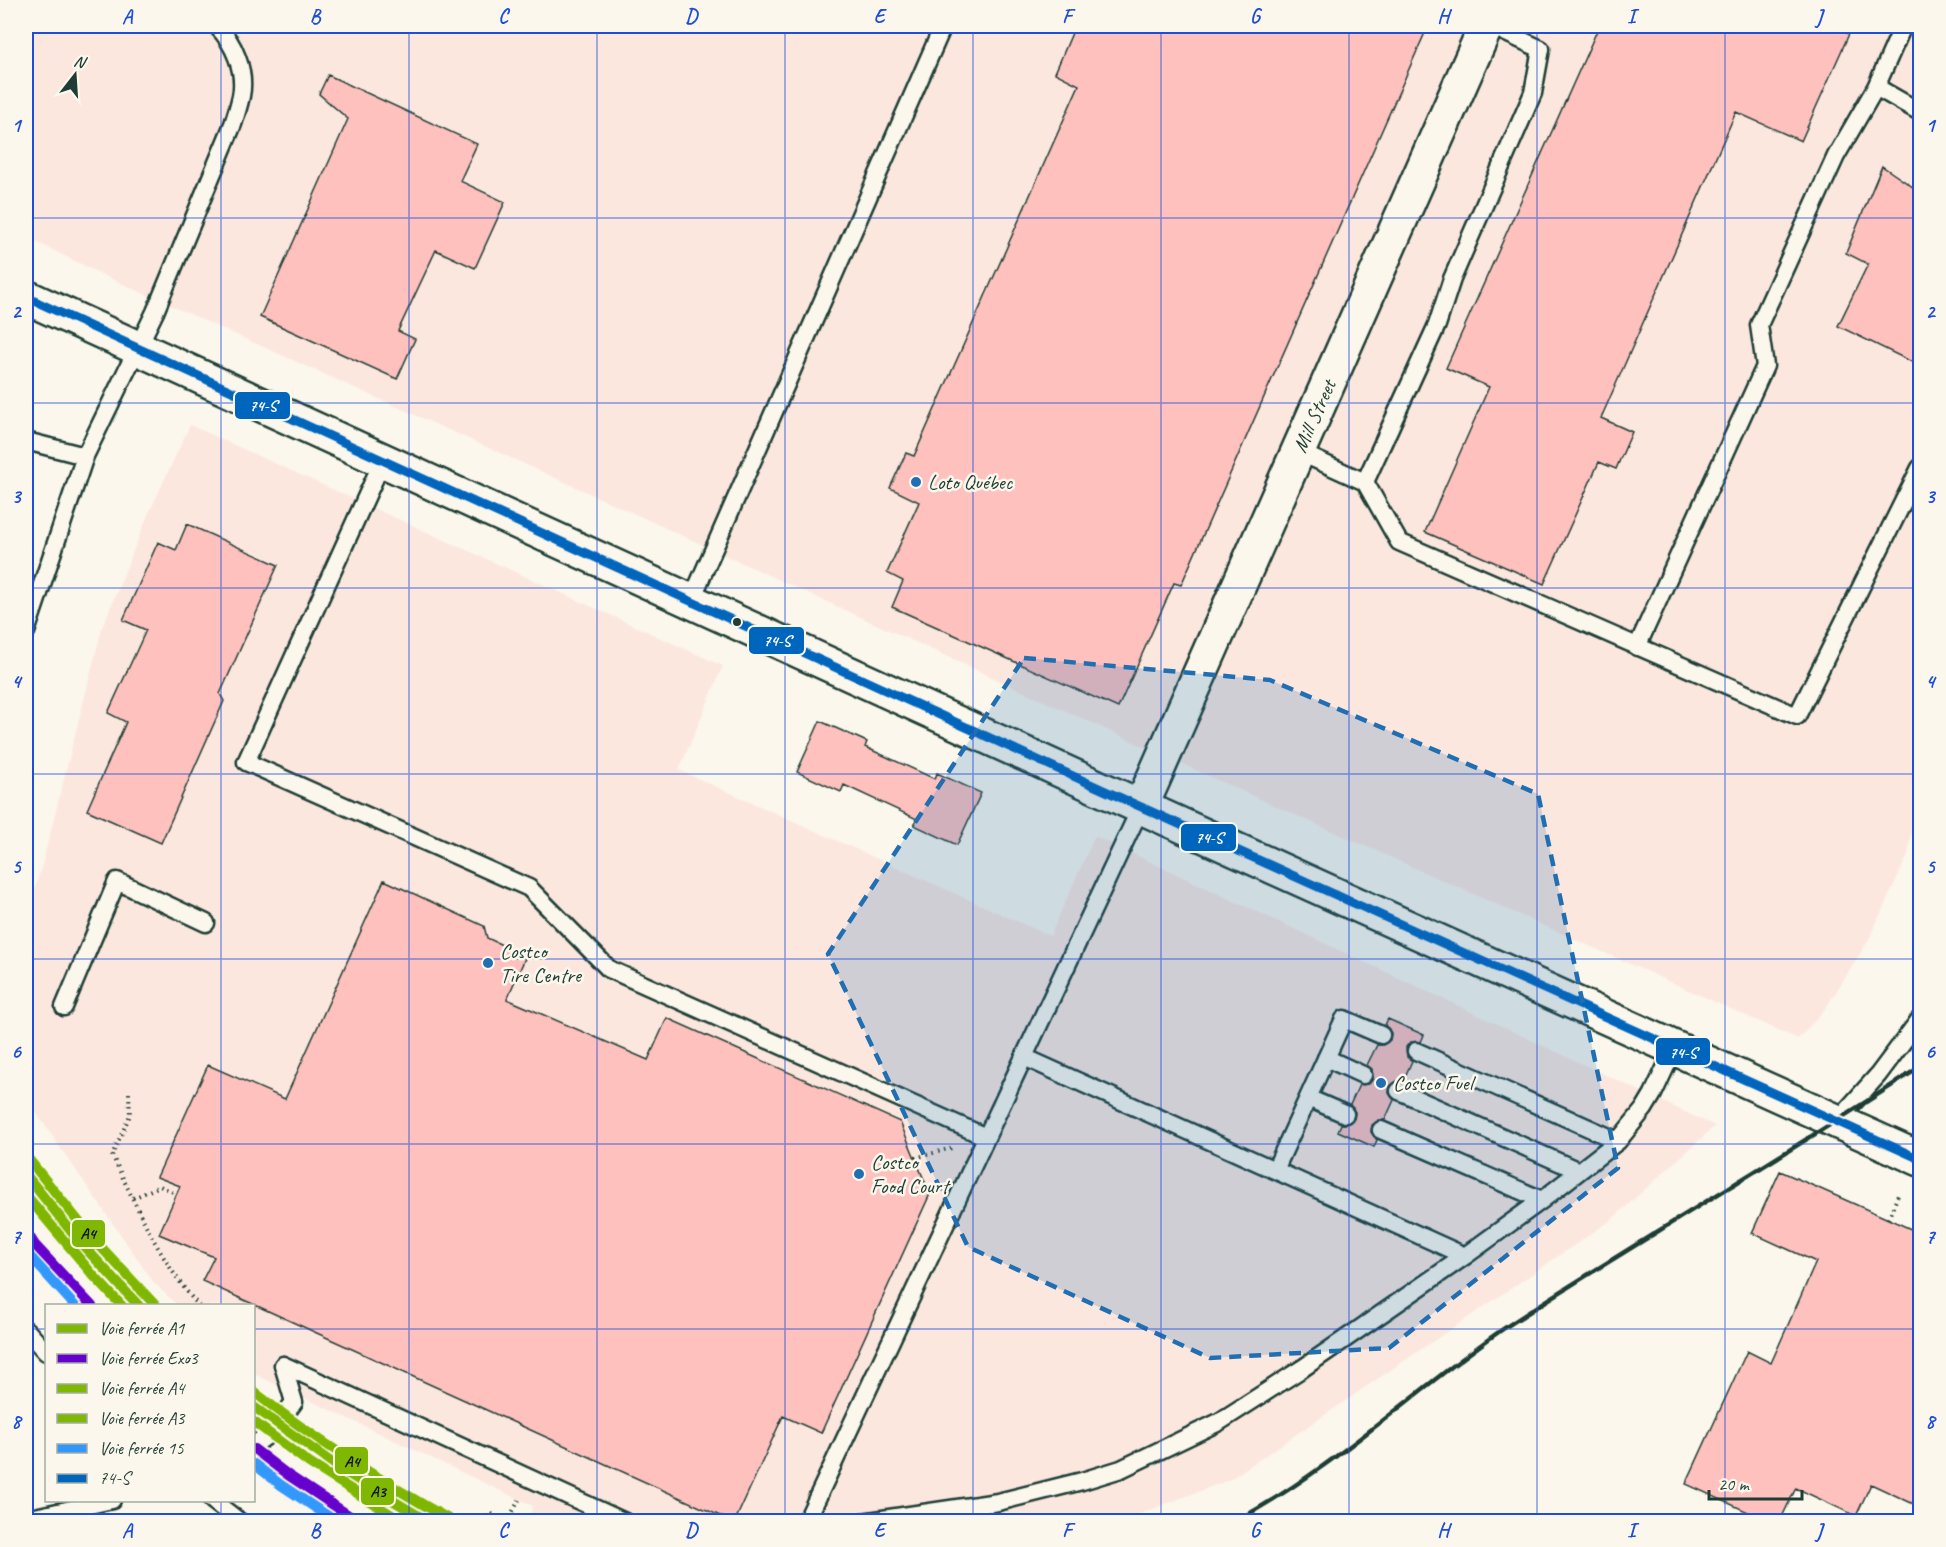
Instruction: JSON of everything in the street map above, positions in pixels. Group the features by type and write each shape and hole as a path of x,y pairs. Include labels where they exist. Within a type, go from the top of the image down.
{"main road":[{"name":"Mill Street","path":"1141,807 1486,26"},
{"path":"26,297 1141,807 1920,1159"}],"lane":[{"path":"26,632 85,456 138,348 228,135 242,93 236,53 228,36 217,26"},
{"path":"691,601 944,26"},
{"path":"1365,482 1437,325 1452,279 1533,93 1541,49 1491,26"},
{"path":"1637,647 1765,366 1759,325 1836,156 1876,87 1903,26"},
{"path":"1876,87 1920,112"},
{"path":"26,441 85,456"},
{"path":"1299,452 1365,482 1400,542 1797,716 1920,468"},
{"path":"383,460 246,762 528,888 609,969 986,1137"},
{"path":"806,1521 1141,807"},
{"path":"64,1007 117,881 206,923"},
{"path":"1275,1170 1344,1019 1381,1035"},
{"path":"1837,1121 1878,1075 1920,1019"},
{"path":"862,1521 998,1502 1121,1469 1219,1422 1304,1368 1465,1256 1618,1141 1644,1109 1675,1047"},
{"path":"1416,1051 1618,1141"},
{"path":"1024,1057 1465,1256"},
{"path":"1326,1058 1363,1075"},
{"path":"1398,1091 1579,1171"},
{"path":"1308,1098 1345,1114"},
{"path":"1381,1130 1542,1200"},
{"path":"26,1330 45,1351"},
{"path":"255,1444 272,1432 294,1402 283,1365 625,1521"},
{"path":"26,1519 103,1502"},
{"path":"215,1502 240,1521"}],"path":[{"path":"129,1093 130,1115 112,1155 156,1245 198,1304"},
{"path":"915,1158 938,1153"},
{"path":"133,1198 160,1186 177,1194"},
{"path":"1888,1219 1899,1193"},
{"path":"485,1521 489,1513 507,1521 510,1516"}],"highlighted area":[{"path":"1024,658 1270,680 1538,794 1618,1168 1389,1348 1210,1358 968,1247 828,954"}],"shaded area":[{"path":"26,26 1920,26 1920,786 1908,855 1868,941 1825,1009 1798,1039 1215,779 580,489 107,277 26,237"},
{"path":"190,425 723,666 679,770 1050,936 1095,836 1715,1126 1610,1221 1229,1480 1121,1521 527,1522 533,1506 255,1374 255,1304 176,1304 154,1283 26,1098 26,916 41,869 102,628 147,517"}],"building":[{"path":"1075,26 1428,26 1181,585 1174,583 1118,708 892,607 903,581 887,573 919,502 890,488 906,453 914,456 1079,85 1055,73"},
{"path":"1599,26 1830,26 1849,34 1801,141 1736,112 1601,418 1632,432 1616,469 1599,462 1544,584 1425,532 1489,387 1446,368"},
{"path":"328,75 477,144 460,181 505,202 475,268 436,250 398,331 415,339 397,379 260,317 348,119 319,94"},
{"path":"1882,166 1920,192 1920,366 1838,326 1868,264 1846,253"},
{"path":"187,524 278,565 220,694 224,701 161,843 87,810 126,722 108,713 146,630 123,620 158,542 176,550"},
{"path":"820,721 867,742 865,747 935,779 937,773 981,793 957,845 914,825 917,819 844,785 841,792 797,772"},
{"path":"384,880 484,926 487,938 526,956 507,999 648,1060 667,1018 900,1122 930,1194 821,1433 783,1416 735,1521 731,1521 202,1281 214,1257 159,1234 180,1186 157,1177 208,1065 285,1099"},
{"name":"Costco Fuel","path":"1388,1019 1424,1035 1421,1042 1410,1042 1406,1047 1407,1057 1412,1061 1403,1081 1397,1081 1390,1086 1389,1093 1394,1100 1385,1120 1379,1120 1372,1125 1371,1132 1377,1140 1374,1147 1338,1131 1341,1124 1347,1124 1354,1119 1355,1112 1350,1105 1359,1085 1369,1084 1373,1079 1372,1069 1367,1065 1377,1045 1383,1045 1390,1040 1391,1033 1385,1025"},
{"path":"1780,1171 1920,1233 1920,1507 1871,1484 1856,1516 1796,1488 1780,1521 1768,1521 1686,1484 1747,1351 1771,1363 1816,1262 1752,1233"}],"railway":[{"path":"1234,1522 1305,1479 1503,1329 1920,1067"}],"rail line":[{"name":"A4","path":"26,1156 88,1233 154,1304"},
{"name":"A3","path":"26,1175 79,1241 137,1304"},
{"name":"A1","path":"26,1195 120,1304"},
{"name":"Exo3","path":"26,1231 35,1245 90,1304"},
{"name":"15","path":"26,1252 73,1304"},
{"name":"A4","path":"255,1393 351,1461 454,1522"},
{"name":"A3","path":"255,1408 345,1472 429,1522"},
{"name":"A1","path":"255,1423 309,1463 403,1522"},
{"name":"Exo3","path":"255,1450 288,1475 359,1522"},
{"name":"15","path":"255,1465 337,1522"}],"transit line":[{"name":"74-S","path":"26,297 1108,792 1920,1159"}],"place":[{"name":"Loto Québec","path":"916,482"},
{"name":"Costco Tire Centre","path":"488,963"},
{"name":"Costco Fuel","path":"1381,1083"},
{"name":"Costco Food Court","path":"859,1174"}]}
